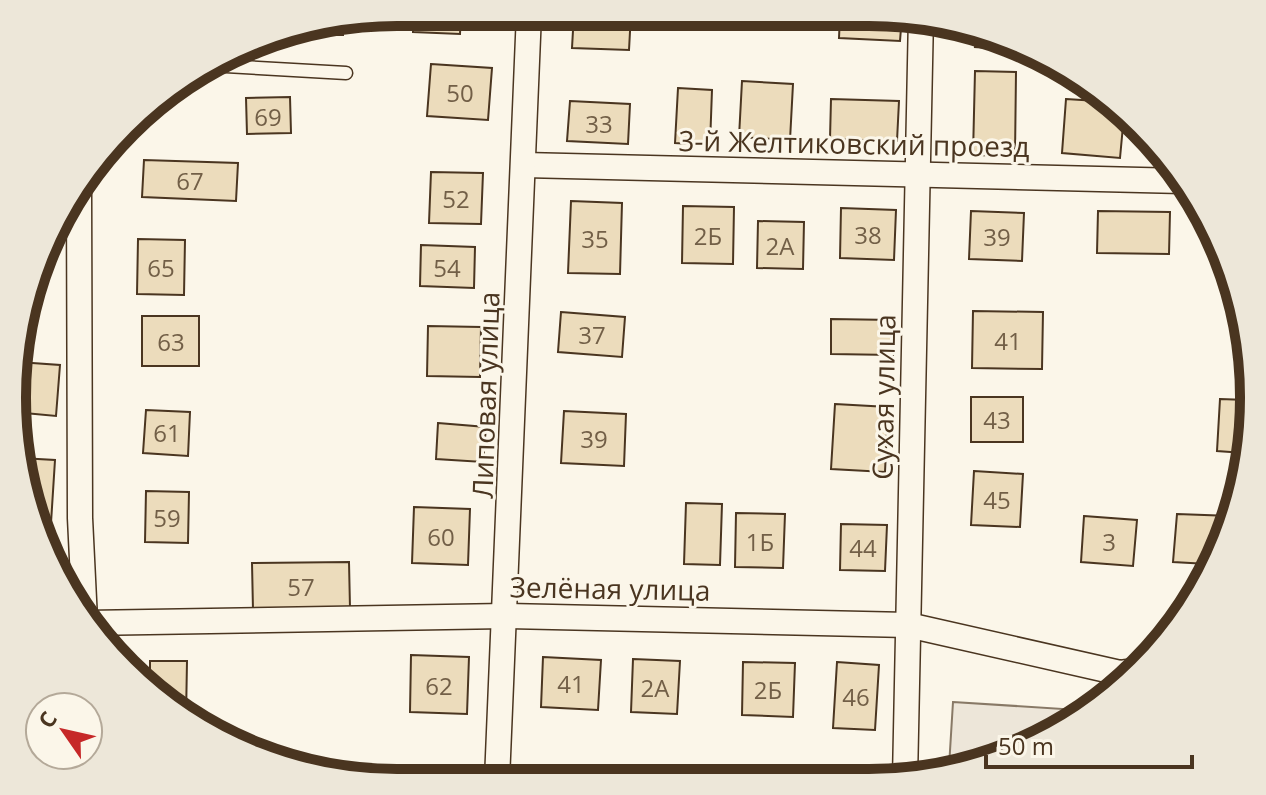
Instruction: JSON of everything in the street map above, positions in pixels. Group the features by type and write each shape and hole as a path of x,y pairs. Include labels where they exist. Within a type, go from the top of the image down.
{"street":[{"name":"Липовая улица","path":"498,769 529,26"},
{"name":"Сухая улица","path":"905,767 921,30"},
{"name":"3-й Желтиковский проезд","path":"524,165 1170,181"},
{"path":"79,207 80,518 85,597"},
{"name":"Зелёная улица","path":"101,622 505,616 908,625 1118,672"}],"lane":[{"path":"229,66 346,73"}],"shaded area":[{"path":"953,702 1070,709 1011,741 949,760"}],"building":[{"path":"413,26 460,26 460,34 413,32"},
{"path":"573,26 630,26 629,50 572,48"},
{"path":"840,26 901,28 900,41 839,38"},
{"path":"343,30 343,35 317,35"},
{"path":"976,42 995,48 975,47"},
{"path":"431,64 492,68 488,120 427,116"},
{"path":"975,71 1016,72 1015,156 973,155"},
{"path":"742,81 793,84 790,140 739,137"},
{"path":"678,88 712,90 710,145 675,143"},
{"path":"290,97 291,133 247,134 246,98"},
{"path":"831,99 899,101 897,141 830,139"},
{"path":"1066,99 1092,101 1123,127 1120,158 1062,153"},
{"path":"570,101 630,104 628,144 567,141"},
{"path":"144,160 238,163 236,201 142,197"},
{"path":"431,172 483,173 481,224 429,223"},
{"path":"571,201 622,203 620,274 568,273"},
{"path":"683,206 734,207 733,264 682,263"},
{"path":"841,208 896,210 894,260 840,258"},
{"path":"971,211 1024,213 1022,261 969,259"},
{"path":"1098,211 1170,212 1169,254 1097,253"},
{"path":"758,221 804,222 803,269 757,268"},
{"path":"138,239 185,240 184,295 137,294"},
{"path":"421,245 475,247 474,288 420,286"},
{"path":"973,311 1043,312 1042,369 972,368"},
{"path":"561,312 625,317 622,357 558,352"},
{"path":"142,316 199,316 199,366 142,366"},
{"path":"831,319 893,320 893,355 831,354"},
{"path":"428,326 481,327 480,377 427,376"},
{"path":"28,363 60,365 56,416 27,413"},
{"path":"971,397 1023,397 1023,442 971,442"},
{"path":"1220,399 1240,400 1236,452 1217,451"},
{"path":"835,404 888,407 885,472 831,469"},
{"path":"146,410 190,412 188,456 143,453"},
{"path":"564,411 626,414 624,466 561,463"},
{"path":"438,423 486,427 483,462 436,459"},
{"path":"31,459 55,460 51,523 46,517"},
{"path":"974,471 1023,474 1020,527 971,525"},
{"path":"146,491 189,492 188,543 145,542"},
{"path":"686,503 722,504 720,565 684,564"},
{"path":"414,507 470,509 468,565 412,563"},
{"path":"736,513 785,514 783,568 735,567"},
{"path":"1177,514 1220,516 1201,564 1173,562"},
{"path":"1084,516 1137,520 1133,566 1081,562"},
{"path":"841,524 887,525 885,571 840,570"},
{"path":"349,562 350,608 253,610 252,563"},
{"path":"411,655 469,657 467,714 410,712"},
{"path":"543,657 601,660 598,710 541,707"},
{"path":"633,659 680,661 677,714 631,712"},
{"path":"150,661 187,661 186,703 171,692 150,674"},
{"path":"743,662 795,663 793,717 742,715"},
{"path":"837,662 879,665 875,730 833,728"}]}
